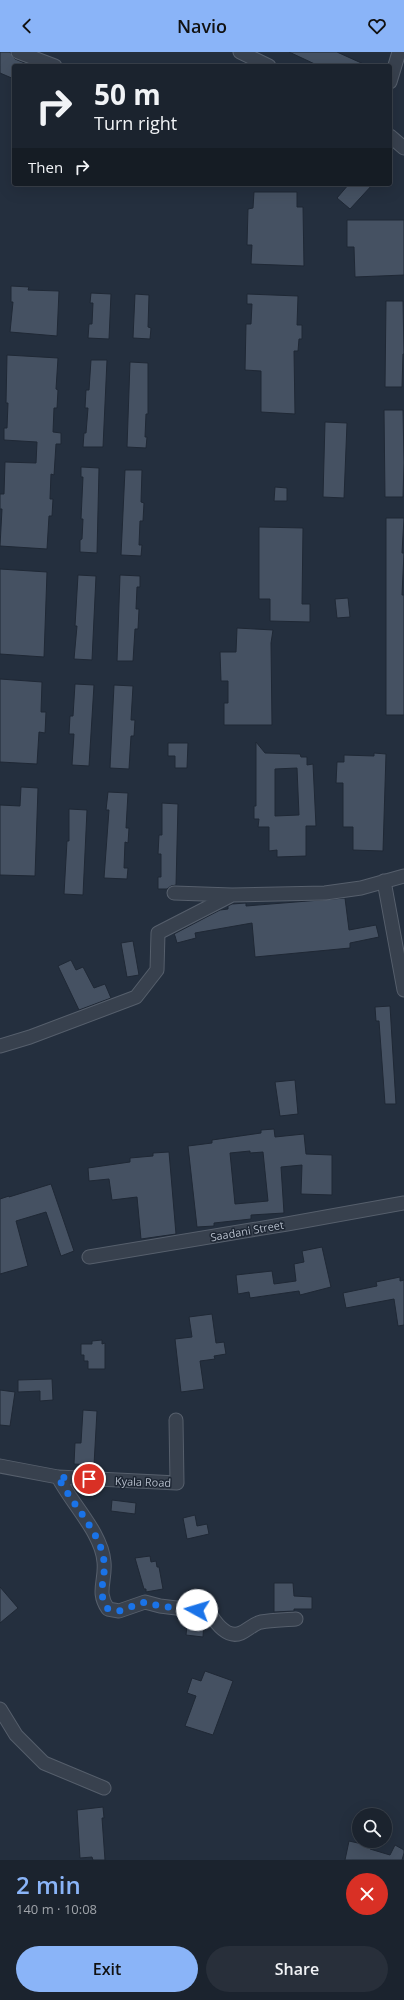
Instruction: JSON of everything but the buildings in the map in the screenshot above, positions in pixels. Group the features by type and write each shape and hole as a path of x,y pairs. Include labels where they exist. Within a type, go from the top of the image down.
{"street":[{"path":"18,52 50,64"},
{"path":"240,52 265,64"},
{"path":"392,75 399,52"},
{"path":"392,138 404,148"},
{"path":"174,892 232,895 325,893 361,888 404,876"},
{"path":"384,881 404,990"},
{"path":"0,1046 30,1037 136,997 157,970 158,933 232,895"},
{"name":"Saadani Street","path":"89,1257 404,1203"},
{"name":"Kyala Road","path":"0,1466 58,1477 176,1483 176,1420"},
{"path":"58,1477 101,1547 104,1562 101,1595 102,1601 108,1609 119,1611 145,1602 160,1606 209,1612 216,1624 230,1633 235,1634 241,1633 259,1623 296,1619"},
{"path":"0,1709 16,1735 44,1763 104,1788"}],"route":[{"path":"89,1479 58,1477 65,1491 92,1530 101,1547 104,1562 101,1595 102,1601 108,1609 119,1611 128,1606 145,1602 160,1606 197,1610"}]}
